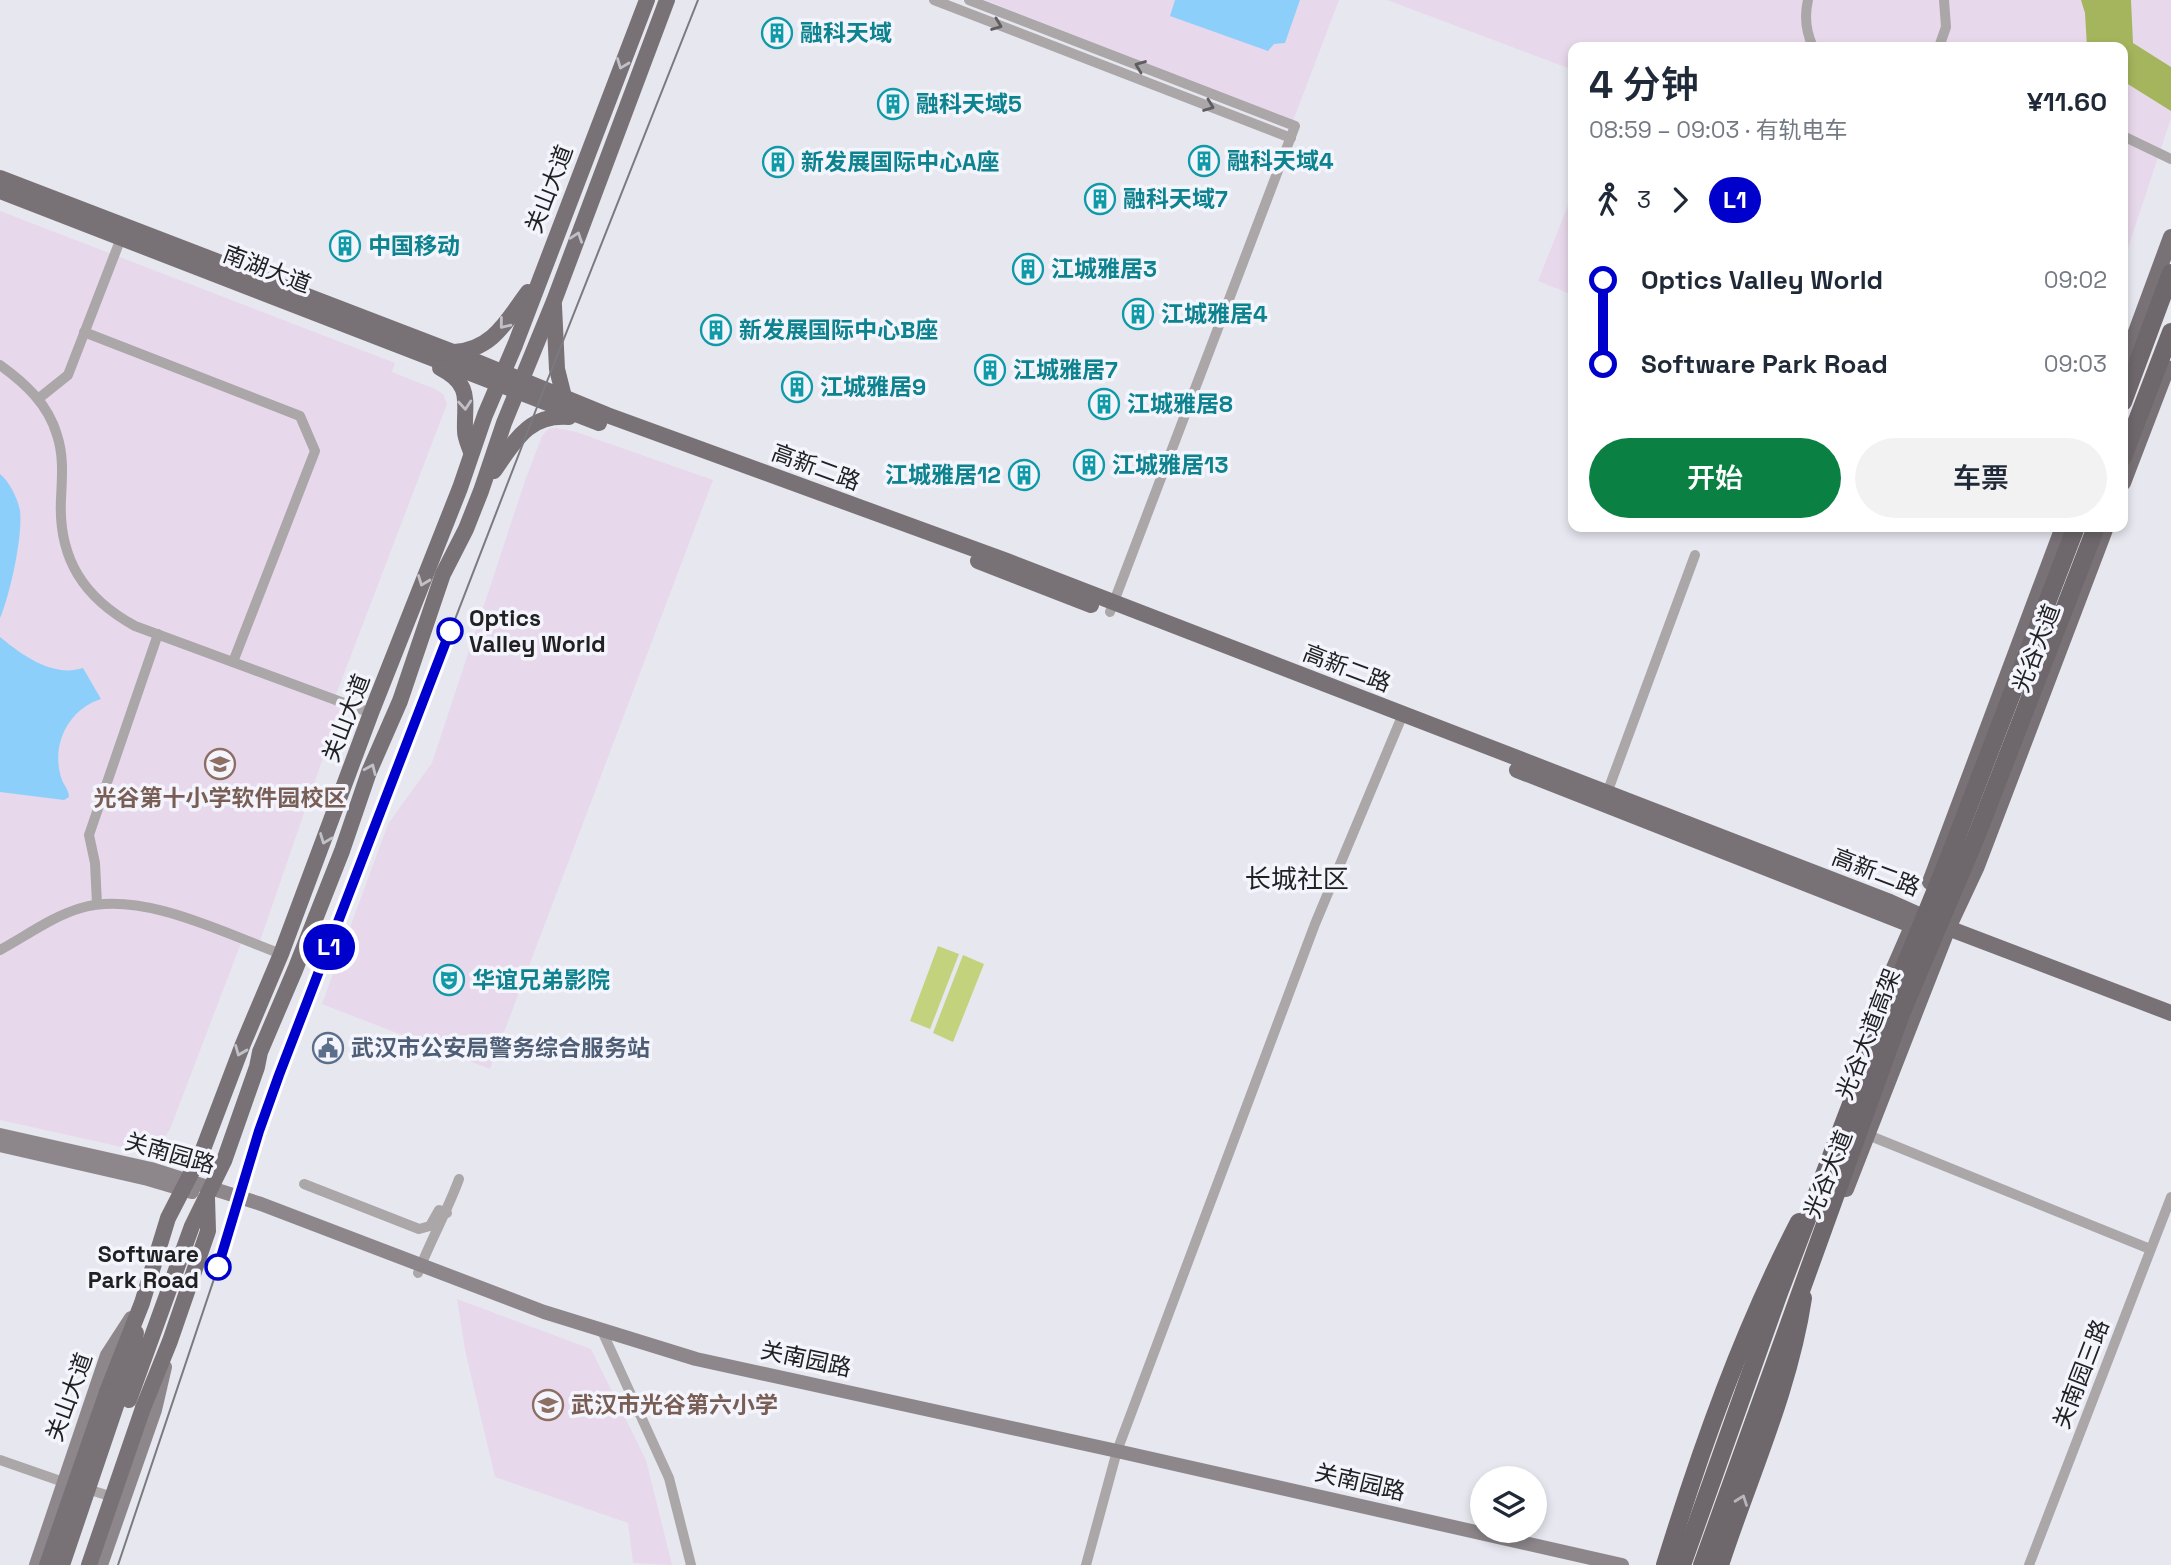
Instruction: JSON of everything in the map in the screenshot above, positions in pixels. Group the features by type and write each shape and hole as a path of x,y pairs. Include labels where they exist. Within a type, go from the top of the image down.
{"highway":[{"path":"2128,389 2171,273"},
{"path":"2128,444 2171,332"},
{"name":"光谷大道高架","path":"1682,1565 1798,1242 2074,532"},
{"name":"光谷大道高架","path":"1702,1565 1901,1014 1976,837 2094,532"},
{"path":"1667,1565 1679,1519 1727,1387 1772,1275 1799,1222"},
{"path":"1720,1565 1779,1398 1797,1335 1804,1292"}],"main road":[{"name":"关山大道","path":"36,1565 107,1355 142,1303 168,1217 202,1152 281,954 371,713 449,518 471,452 647,0"},
{"name":"关山大道","path":"125,1399 144,1366 192,1226 228,1152 260,1052 300,958 369,772 400,701 439,584 481,491 667,0"},
{"name":"南湖大道","path":"0,178 453,352 519,386"},
{"name":"南湖大道","path":"0,191 378,337 501,378"},
{"path":"2128,353 2171,237"},
{"path":"453,352 470,351 487,342 501,329 540,276"},
{"path":"554,301 557,369 564,397"},
{"path":"378,337 444,371 459,384 465,394 465,432 471,452"},
{"path":"2128,470 2171,356"},
{"name":"高新二路","path":"519,386 564,397 1007,561 1112,607"},
{"name":"高新二路","path":"519,386 589,419 1112,607 1401,718 1882,913 1915,919"},
{"path":"481,491 514,441 534,422 555,416 589,419"},
{"name":"光谷大道","path":"1667,1565 2061,532"},
{"name":"光谷大道","path":"1697,1565 1752,1418 1868,1135 1946,933 1977,866 2104,532"},
{"name":"高新二路","path":"1401,718 1608,793 1946,933 2171,1022"},
{"path":"1882,913 1899,933 1894,968"},
{"name":"高新二路","path":"1946,933 2171,1013"},
{"name":"关南园路","path":"0,1135 151,1169 185,1185"},
{"name":"关南园路","path":"0,1145 209,1192 419,1269 541,1320 603,1335 694,1364 1116,1453 1622,1565"},
{"path":"101,1565 155,1410 170,1341 208,1231 209,1192"},
{"path":"89,1565 125,1399 142,1303"},
{"path":"47,1565 125,1399 170,1341"},
{"path":"62,1565 125,1399"},
{"path":"73,1565 125,1399"},
{"name":"关南园路","path":"1116,1453 1586,1565"}],"street":[{"path":"934,0 1291,138"},
{"path":"969,0 1295,126 1112,607"},
{"path":"1808,0 1805,11 1811,42"},
{"path":"1942,42 1946,27 1944,0"},
{"path":"2128,138 2171,159"},
{"path":"38,399 68,375 121,237"},
{"path":"84,332 300,415 315,450 233,662"},
{"path":"0,365 38,399 57,432 62,451 63,533 77,573 92,596 105,608 135,626 371,713"},
{"path":"1608,793 1695,555"},
{"path":"97,904 95,863 89,835 158,634"},
{"path":"1086,1565 1116,1453 1315,924 1401,718"},
{"path":"0,950 79,909 97,904 130,903 157,909 281,954"},
{"path":"1868,1135 2150,1250"},
{"path":"419,1269 434,1232 447,1213 459,1180"},
{"path":"304,1184 419,1229 429,1226 439,1210 447,1213"},
{"name":"关南园三路","path":"2029,1565 2171,1197"},
{"path":"603,1335 669,1478 691,1565"},
{"path":"0,1461 123,1501"}],"shaded area":[{"path":"985,0 1339,0 1293,121"},
{"path":"1387,0 2171,0 2171,118 2128,248 2128,42 1568,42 1568,68"},
{"path":"1568,206 1568,293 1538,281"},
{"path":"0,211 395,363 392,372 435,389 443,394 447,404 170,1129 151,1151 140,1151 0,1120"},
{"path":"548,429 576,432 713,480 490,1069 322,1004 388,824 432,763 525,481 542,436"},
{"name":"光谷第十小学软件园校区","path":"162,642 341,706 260,941 163,904 102,897 100,822"},
{"name":"武汉市光谷第六小学","path":"457,1299 591,1349 646,1460 672,1565 633,1563 628,1523 495,1477 465,1350"}],"green space":[{"path":"2081,0 2131,0 2133,43 2171,67 2171,111 2128,84 2128,42 2087,42 2085,13"},
{"path":"938,946 959,954 930,1029 910,1021"},
{"path":"963,955 984,964 953,1042 933,1033"}],"water":[{"path":"1175,0 1300,0 1285,43 1274,44 1268,51 1170,16"},
{"path":"0,474 7,481 20,511 20,535 8,595 0,618"},
{"path":"0,637 38,663 60,670 83,668 101,699 80,711 65,729 59,752 61,777 69,797 64,800 0,792"}],"tram line":[{"path":"118,1565 279,1075 544,389 698,0"},
{"name":"L1","path":"218,1267 259,1131 279,1075 450,631"}],"place":[{"name":"融科天域","path":"777,33"},
{"name":"融科天域5","path":"893,104"},
{"name":"融科天域4","path":"1204,161"},
{"name":"新发展国际中心A座","path":"778,162"},
{"name":"融科天域7","path":"1100,199"},
{"name":"中国移动","path":"345,246"},
{"name":"江城雅居3","path":"1028,269"},
{"name":"江城雅居4","path":"1138,314"},
{"name":"新发展国际中心B座","path":"716,330"},
{"name":"江城雅居7","path":"990,370"},
{"name":"江城雅居9","path":"797,387"},
{"name":"江城雅居8","path":"1104,404"},
{"name":"江城雅居13","path":"1089,465"},
{"name":"江城雅居12","path":"1024,475"},
{"name":"Optics Valley World","path":"450,631"},
{"name":"光谷第十小学软件园校区","path":"220,764"},
{"name":"华谊兄弟影院","path":"449,980"},
{"name":"武汉市公安局警务综合服务站","path":"328,1048"},
{"name":"Software Park Road","path":"218,1267"},
{"name":"武汉市光谷第六小学","path":"548,1405"}],"district":[{"name":"长城社区","path":"1297,879"}]}
